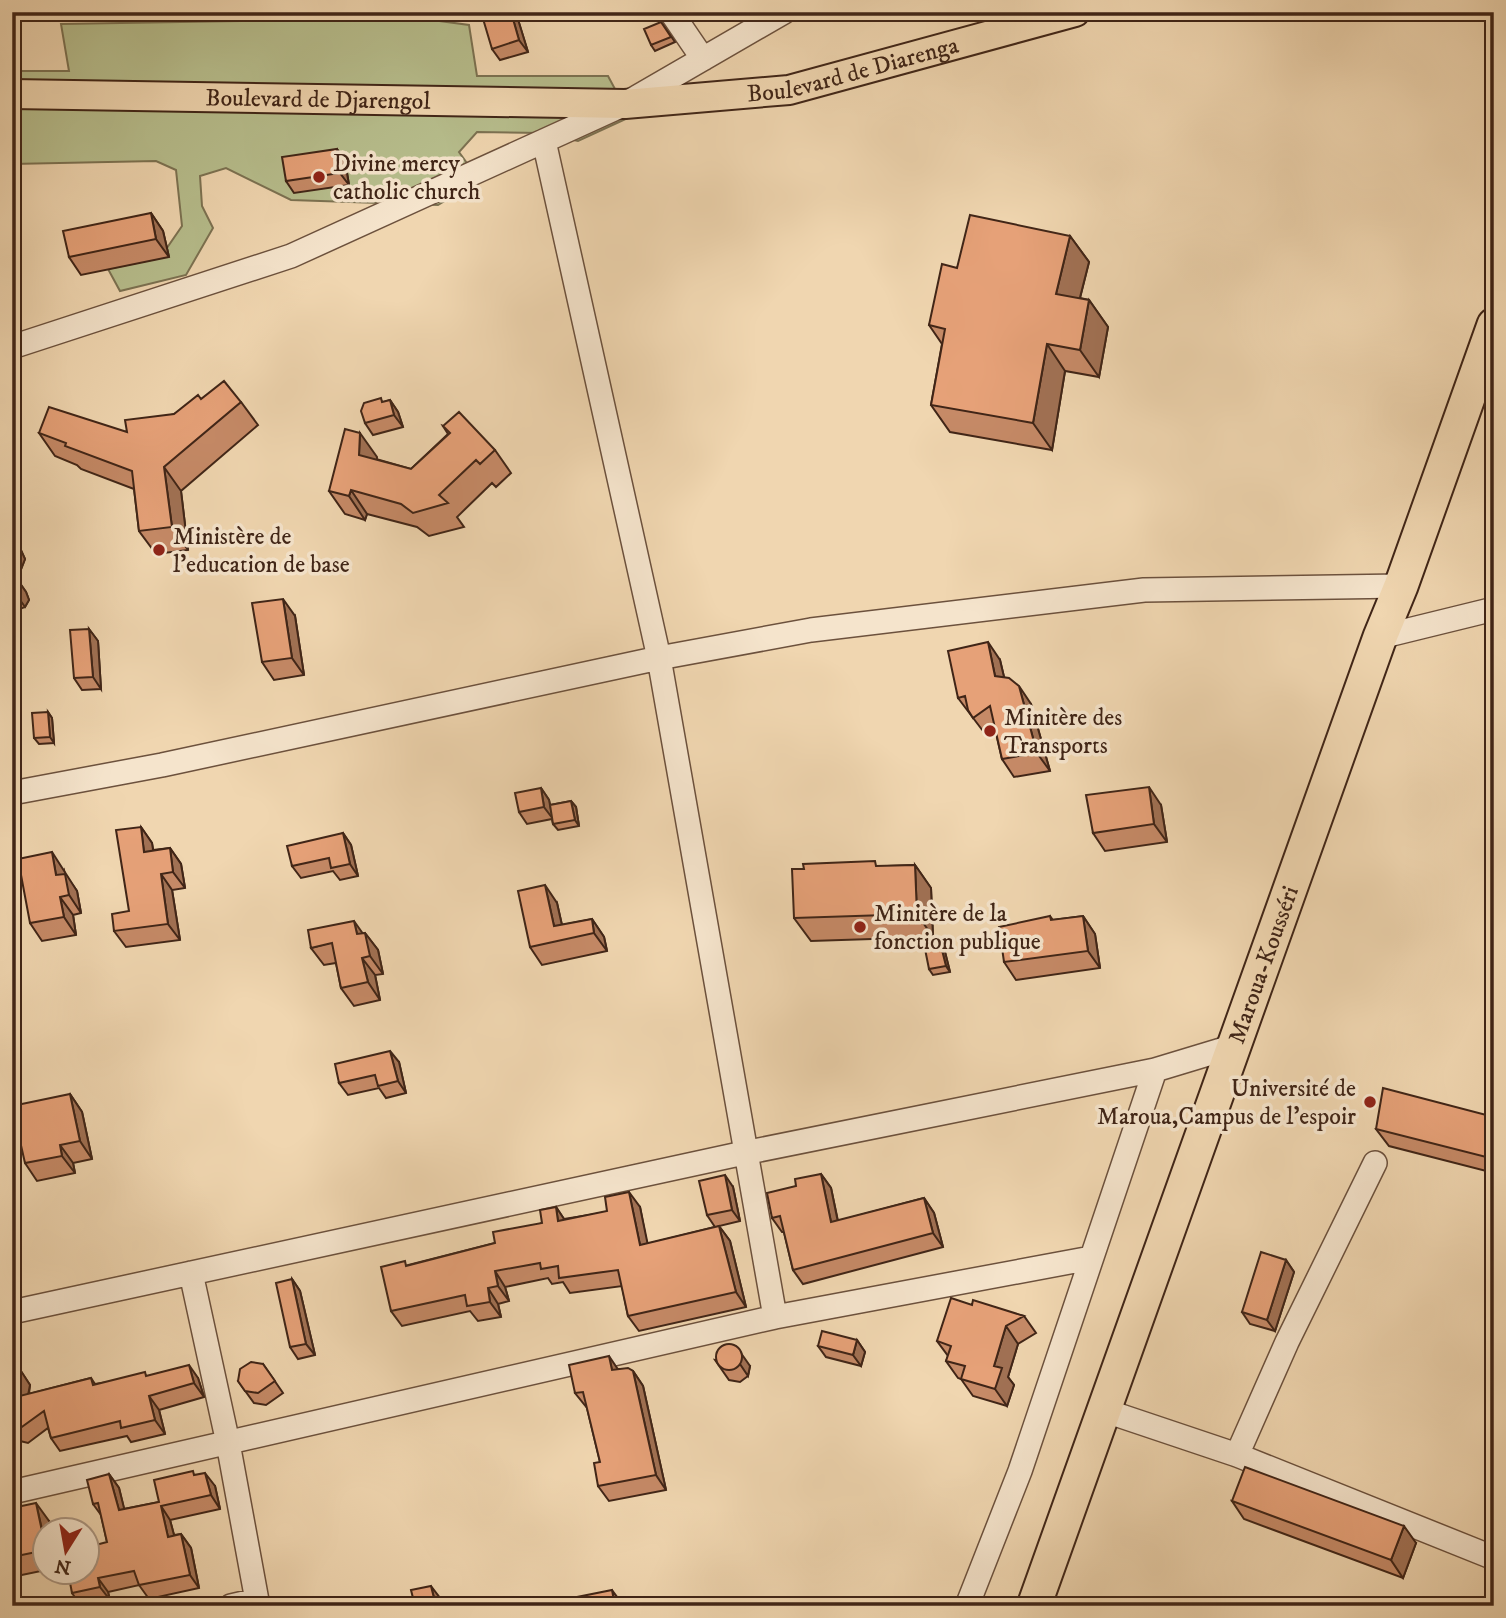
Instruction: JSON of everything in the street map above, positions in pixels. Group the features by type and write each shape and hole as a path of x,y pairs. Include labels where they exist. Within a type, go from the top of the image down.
{"highway":[{"name":"Maroua-Kousséri","path":"1034,1606 1231,1047 1494,325"}],"main road":[{"name":"Boulevard de Diarenga","path":"625,104 789,90 1075,12"},
{"name":"Boulevard de Djarengol","path":"12,94 625,104"}],"street":[{"path":"671,12 703,59"},
{"path":"12,346 290,256 625,104 784,12"},
{"path":"544,141 659,658 775,1317"},
{"path":"12,793 162,765 659,658 811,630 1144,590 1401,586"},
{"path":"1380,637 1494,608"},
{"path":"12,1312 744,1153 1155,1070 1231,1047"},
{"path":"967,1606 1020,1471 1155,1070"},
{"path":"1237,1455 1287,1342 1375,1163"},
{"path":"12,1492 775,1317 1090,1258"},
{"path":"191,1273 228,1443 258,1603 231,1606"},
{"path":"1103,1410 1237,1455 1494,1558"}],"green space":[{"path":"417,18 469,25 477,76 608,76 630,117 578,141 541,133 477,132 459,152 479,180 438,205 291,200 226,168 200,176 202,206 213,228 186,275 120,291 108,269 160,258 182,226 176,170 156,161 12,164 12,71 69,71 61,24"}],"building":[{"path":"481,12 511,12 519,40 492,49"},
{"path":"661,22 671,37 651,45 644,29"},
{"path":"337,149 340,173 286,181 282,157"},
{"path":"151,213 156,239 69,257 63,231"},
{"path":"970,215 1070,236 1056,294 1089,300 1080,350 1047,344 1033,423 931,405 945,329 929,325 942,264 957,268"},
{"path":"224,381 241,402 164,467 172,527 139,531 132,471 65,446 66,443 39,433 49,407 127,432 125,420 174,414 198,395 201,399"},
{"path":"381,398 382,402 390,400 394,415 365,423 361,411 364,403"},
{"path":"459,412 495,450 480,464 476,460 439,495 448,503 413,513 401,504 351,490 349,496 329,491 345,429 360,433 359,455 411,469 450,433 443,426"},
{"path":"12,574 16,583 12,590"},
{"path":"283,599 292,658 262,662 252,603"},
{"path":"89,629 93,677 74,678 70,630"},
{"path":"988,642 995,676 1009,678 1019,686 1037,753 1002,759 990,706 973,718 965,696 958,698 948,651"},
{"path":"48,712 50,737 34,738 32,713"},
{"path":"1149,787 1154,824 1093,833 1086,795"},
{"path":"541,788 544,807 519,812 515,793"},
{"path":"571,801 575,820 553,824 550,805"},
{"path":"141,827 144,852 170,848 173,872 161,874 168,924 114,931 112,914 129,911 116,830"},
{"path":"343,833 350,864 331,868 329,858 292,866 287,846"},
{"path":"52,852 56,875 65,874 69,895 60,897 64,917 30,923 18,859"},
{"path":"875,861 876,866 915,865 917,914 794,918 792,869 804,869 803,864"},
{"path":"545,885 554,926 592,919 594,933 530,947 518,891"},
{"path":"1050,916 1051,920 1083,916 1088,951 1004,962 999,927"},
{"path":"354,921 357,934 365,933 370,956 362,958 368,982 341,988 332,943 311,948 308,930"},
{"path":"941,946 946,966 929,969 925,949"},
{"path":"390,1051 398,1081 378,1086 375,1075 339,1083 335,1064"},
{"path":"1383,1088 1494,1117 1494,1159 1376,1129"},
{"path":"70,1094 80,1141 60,1145 62,1156 25,1163 12,1106"},
{"path":"821,1174 831,1222 924,1198 933,1233 793,1270 780,1216 772,1218 767,1193 796,1186 795,1179"},
{"path":"725,1175 732,1210 707,1215 699,1181"},
{"path":"629,1192 640,1245 719,1226 736,1292 628,1316 618,1270 559,1278 558,1266 541,1269 540,1263 495,1271 498,1286 488,1288 490,1302 467,1306 465,1295 391,1311 381,1267 405,1261 406,1266 495,1243 493,1232 542,1223 540,1210 556,1207 558,1221 607,1211 605,1197"},
{"path":"1261,1252 1286,1260 1267,1320 1242,1312"},
{"path":"292,1279 306,1344 290,1347 276,1283"},
{"path":"951,1298 972,1305 973,1300 1024,1316 1006,1326 994,1366 1002,1368 995,1389 961,1379 965,1366 946,1361 951,1346 937,1341"},
{"path":"822,1331 857,1340 853,1355 818,1346"},
{"path":"729,1344 738,1348 742,1357 738,1366 729,1370 720,1366 716,1357 720,1348"},
{"path":"609,1356 612,1370 628,1368 633,1371 656,1475 598,1486 594,1463 600,1462 583,1392 575,1393 569,1365"},
{"path":"12,1360 21,1371 16,1397 91,1378 93,1385 145,1372 146,1376 189,1365 194,1383 149,1396 155,1420 121,1428 120,1421 51,1438 44,1411 19,1429 12,1428"},
{"path":"251,1362 263,1364 275,1381 258,1393 245,1391 238,1381 240,1369"},
{"path":"1245,1467 1404,1526 1391,1560 1232,1501"},
{"path":"193,1471 194,1475 205,1473 211,1495 161,1506 168,1537 181,1534 190,1575 139,1585 134,1571 102,1577 102,1543 107,1542 98,1503 93,1504 87,1480 109,1474 119,1510 159,1502 154,1480"},
{"path":"36,1503 39,1516 32,1516 32,1553 12,1557 12,1508"},
{"path":"71,1586 100,1586 100,1587 72,1593"},
{"path":"431,1586 436,1606 387,1606 413,1598 411,1590"},
{"path":"612,1590 615,1606 532,1606"}],"place":[{"name":"Divine mercy catholic church","path":"319,177"},
{"name":"Ministère de l'education de base","path":"159,550"},
{"name":"Minitère des Transports","path":"990,731"},
{"name":"Minitère de la fonction publique","path":"860,927"},
{"name":"Université de Maroua,Campus de l'espoir","path":"1370,1102"}]}
